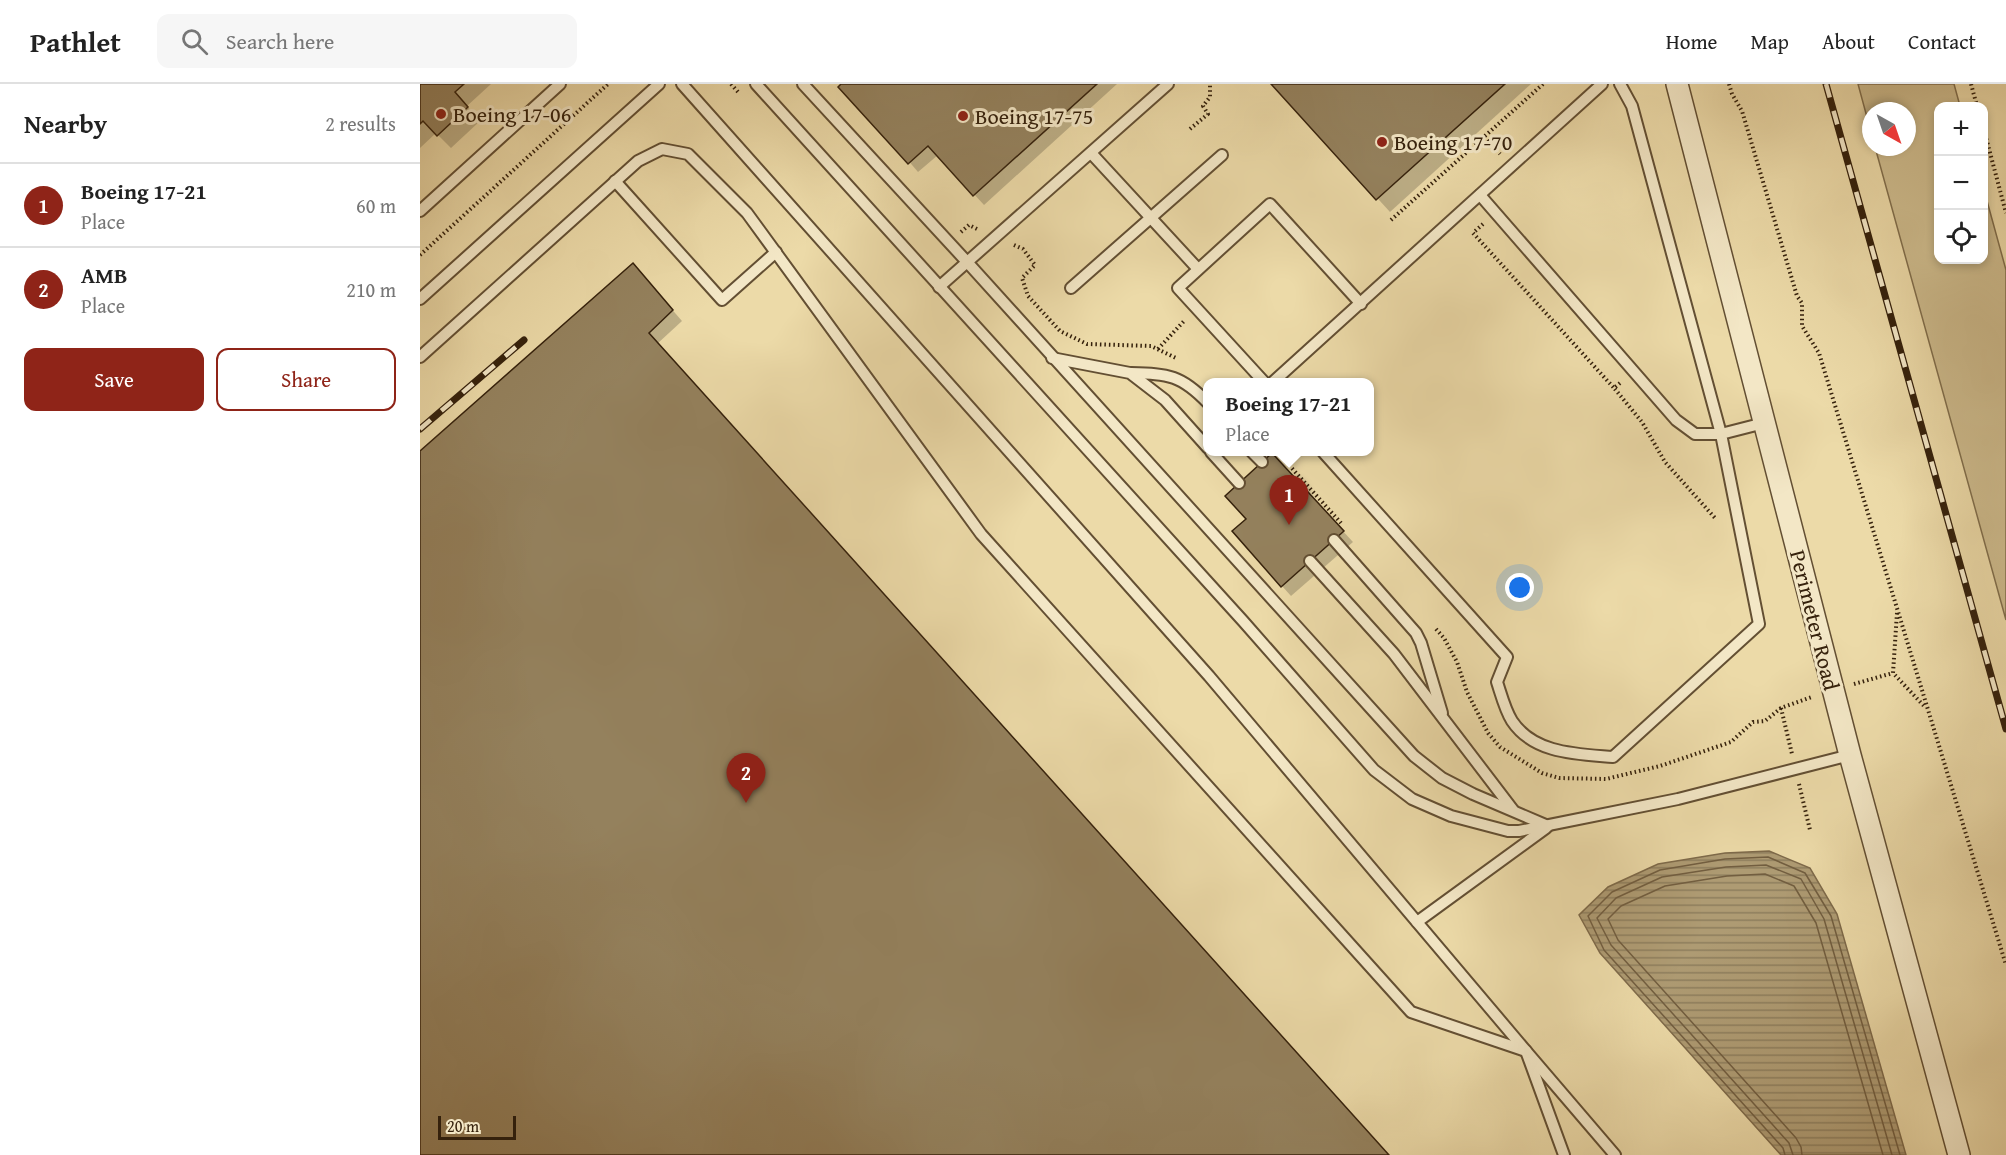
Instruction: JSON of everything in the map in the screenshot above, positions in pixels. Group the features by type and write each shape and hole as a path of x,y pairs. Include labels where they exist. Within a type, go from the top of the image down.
{"street":[{"name":"Perimeter Road","path":"1677,84 1850,755 1959,1155"}],"lane":[{"path":"420,210 560,84"},
{"path":"420,299 658,84"},
{"path":"682,84 1209,676 1615,1155"},
{"path":"756,84 1235,612 1374,770 1412,799 1451,816 1508,831 1549,826 1678,799 1850,755"},
{"path":"803,84 968,262 1052,358 1414,756 1442,778 1549,826"},
{"path":"939,287 1168,84"},
{"path":"1278,378 1602,84"},
{"path":"1327,456 1507,657 1497,682 1512,720 1528,738 1559,753 1613,757 1759,624 1721,434 1632,106 1620,84"},
{"path":"420,357 638,161 662,149 688,154 747,213 981,534 1411,1012 1526,1051"},
{"path":"1091,153 1198,269"},
{"path":"1071,288 1222,155"},
{"path":"615,181 722,300 776,252"},
{"path":"1480,195 1676,420 1695,434 1721,434 1764,423"},
{"path":"1260,378 1178,288 1270,204 1361,304"},
{"path":"1052,358 1130,373 1166,374 1182,380 1203,399"},
{"path":"1130,373 1165,400 1203,443"},
{"path":"1214,456 1239,483"},
{"path":"1256,456 1262,462"},
{"path":"1334,540 1416,633 1444,719"},
{"path":"1311,561 1394,654 1513,810"},
{"path":"1418,922 1549,826"},
{"path":"1526,1051 1564,1155"}],"path":[{"path":"420,255 608,84"},
{"path":"1190,129 1208,114 1203,105 1210,97 1210,84"},
{"path":"1391,220 1543,84"},
{"path":"1729,84 1742,111 1797,296 1802,303 1802,326 1819,353 2006,965"},
{"path":"1971,84 1976,102"},
{"path":"1988,148 2006,213"},
{"path":"1495,213 1473,233 1614,388"},
{"path":"1158,349 1196,308"},
{"path":"1281,456 1348,531"},
{"path":"1897,609 1893,673 1926,708"},
{"path":"1436,629 1444,638 1456,662 1467,692 1488,733 1500,747 1542,773 1559,778 1606,779 1660,766 1731,742 1753,722 1765,721 1781,708 1833,689 1893,673"}],"shaded area":[{"path":"1858,84 1954,84 1959,102 1934,102 1934,264 1988,264 1988,205 2006,270 2006,620 1877,156 1916,156 1916,102 1863,102"}],"water":[{"path":"1769,851 1810,868 1837,914 1906,1155 1781,1155 1600,953 1579,915 1608,887 1658,864 1725,853"}],"building":[{"name":"Boeing 17-06","path":"420,84 464,84 455,92 468,107 437,136 423,121 420,124"},
{"name":"Boeing 17-75","path":"841,84 1097,84 973,196 928,146 908,164 838,87"},
{"name":"Boeing 17-70","path":"1271,84 1505,84 1376,200"},
{"path":"633,263 673,310 649,333 1389,1155 420,1155 420,451"},
{"path":"1269,456 1275,456 1344,531 1281,587 1232,531 1246,519 1225,496"}],"railway":[{"path":"1826,84 2006,729"},
{"path":"420,429 524,340"}],"place":[{"name":"Boeing 17-06","path":"441,114"},
{"name":"Boeing 17-75","path":"963,116"},
{"name":"Boeing 17-70","path":"1382,142"},
{"name":"Boeing 17-21","path":"1289,525"},
{"name":"AMB","path":"746,803"}]}
